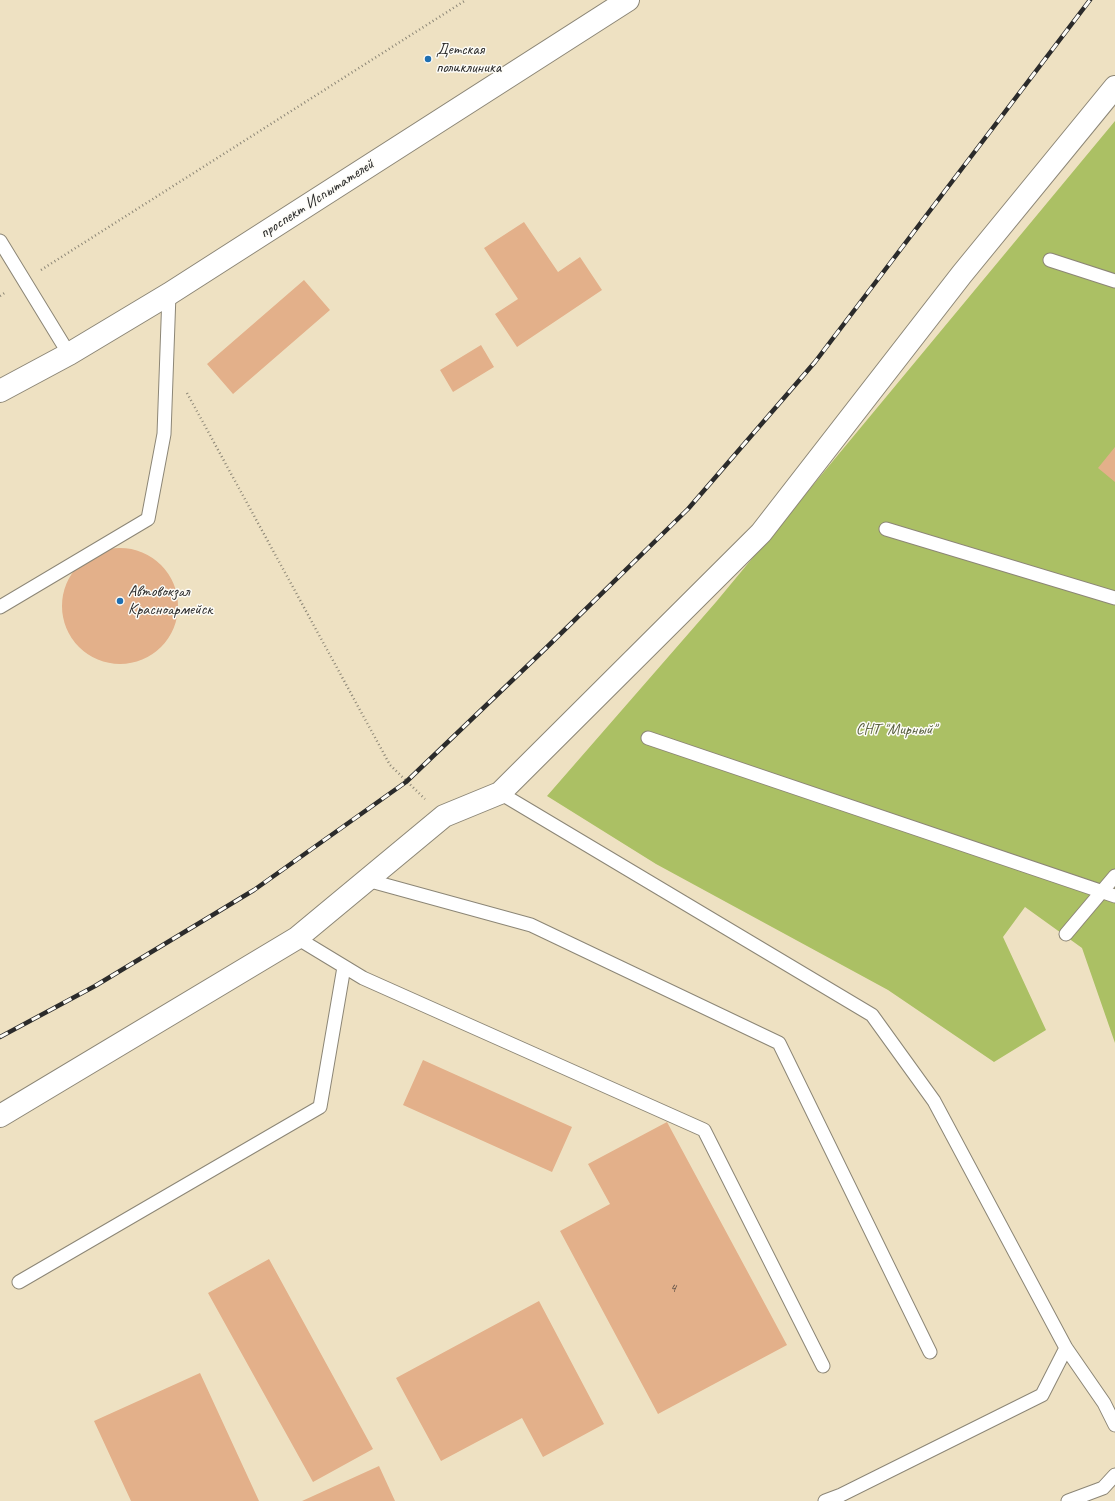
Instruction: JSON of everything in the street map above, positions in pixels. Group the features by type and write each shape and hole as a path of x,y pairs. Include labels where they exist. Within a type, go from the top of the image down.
{"street":[{"name":"проспект Испытателей","path":"0,391 69,354 169,294 628,0"},
{"path":"0,1116 297,938 444,816 500,793 761,533 962,274 1115,87"}],"lane":[{"path":"0,242 69,354"},
{"path":"1050,260 1115,281"},
{"path":"0,607 148,519 164,434 169,294"},
{"path":"886,529 1115,598"},
{"path":"648,738 1115,896"},
{"path":"500,793 872,1015 934,1101 1066,1348 1104,1403 1115,1424"},
{"path":"1066,934 1115,876"},
{"path":"367,880 531,925 779,1043 930,1352"},
{"path":"297,938 363,978 704,1130 823,1366"},
{"path":"19,1282 320,1107 344,967"},
{"path":"824,1501 841,1495 1042,1395 1066,1348"},
{"path":"1068,1501 1103,1488 1115,1475"}],"path":[{"path":"0,296 466,0"},
{"path":"185,390 390,766 444,816"}],"green space":[{"name":"СНТ \"Мирный\"","path":"1115,121 1115,1043 1082,948 1025,907 1003,937 1046,1030 994,1062 888,990 656,864 547,796 716,602"}],"building":[{"path":"524,222 558,272 580,257 602,290 517,347 495,314 518,299 484,248"},
{"path":"304,280 330,310 233,394 207,364"},
{"path":"481,345 494,367 453,392 440,370"},
{"path":"1115,447 1115,482 1098,468"},
{"name":"Автовокзал Красноармейск","path":"120,548 142,552 161,565 174,584 178,606 174,628 161,647 142,660 120,664 98,660 79,647 66,628 62,606 66,584 79,565 98,552"},
{"path":"423,1060 572,1127 552,1172 403,1105"},
{"path":"667,1122 787,1345 658,1414 560,1231 610,1204 588,1164"},
{"path":"269,1259 373,1449 313,1482 208,1293"},
{"path":"539,1301 604,1424 543,1457 522,1418 441,1461 396,1378"},
{"path":"200,1373 259,1501 131,1501 94,1421"},
{"path":"379,1466 395,1501 302,1501"}],"railway":[{"path":"0,1037 95,986 254,890 406,782 688,509 815,362 1090,0"}],"place":[{"name":"Детская поликлиника","path":"428,59"},
{"name":"Автовокзал Красноармейск","path":"120,601"}]}
